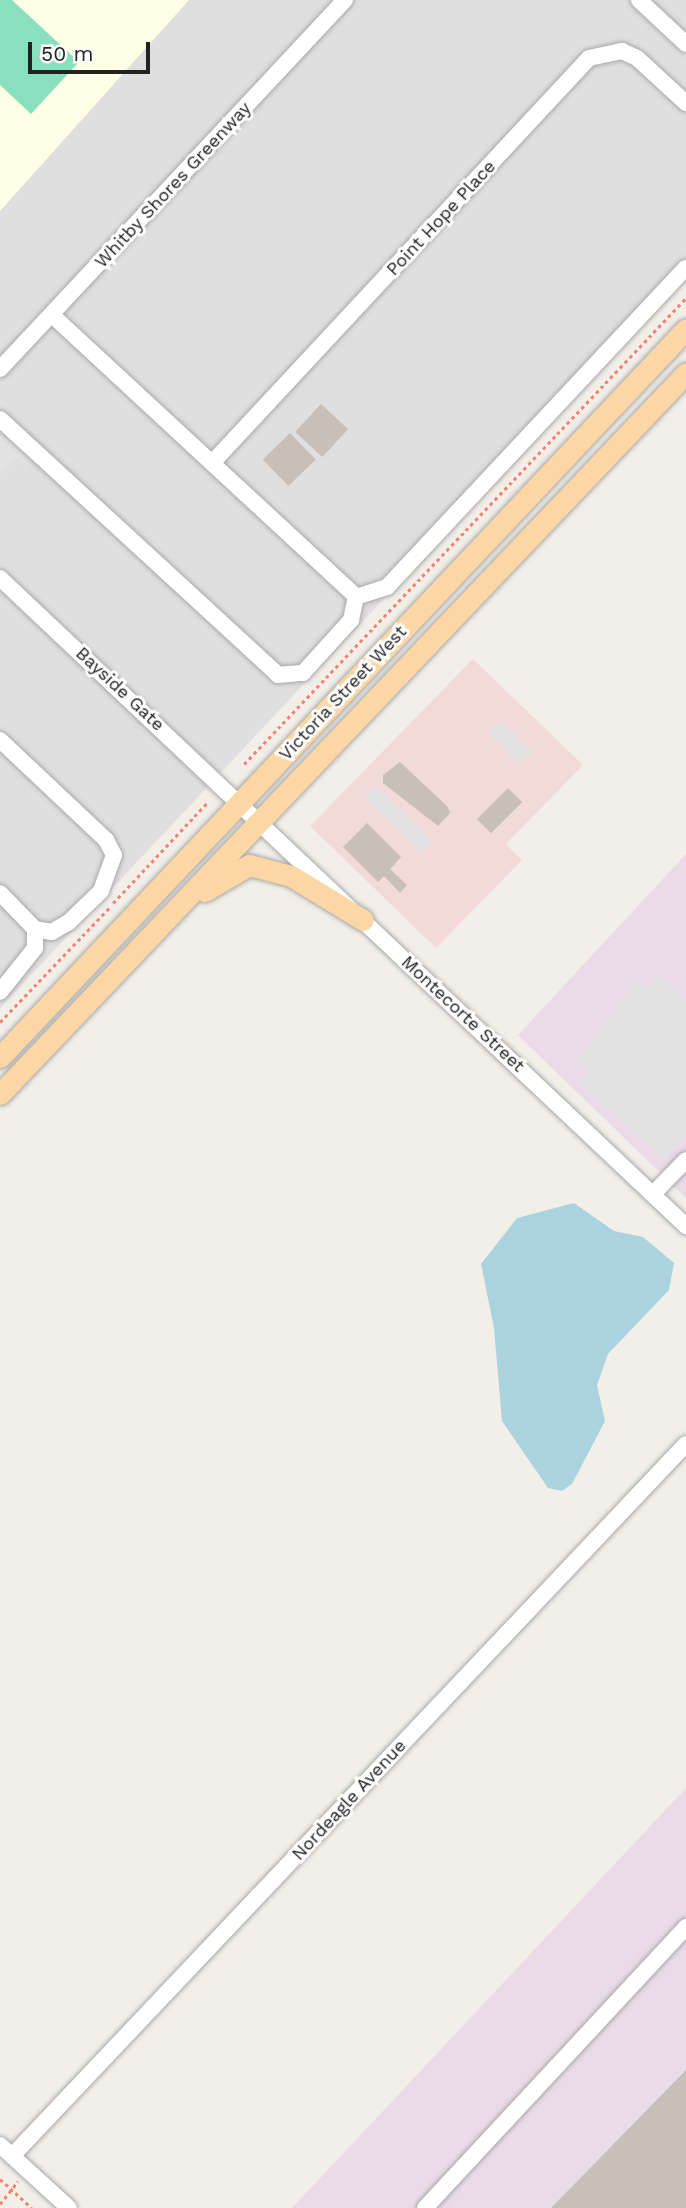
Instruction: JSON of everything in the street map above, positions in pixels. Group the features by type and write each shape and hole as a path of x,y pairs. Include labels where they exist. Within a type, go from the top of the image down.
{"main road":[{"name":"Victoria Street West","path":"0,1057 686,329"},
{"name":"Victoria Street West","path":"0,1094 686,373"},
{"path":"144,941 222,877 249,865 291,876 363,920"}],"street":[{"name":"Whitby Shores Greenway","path":"0,369 345,0"},
{"path":"639,0 686,44"},
{"name":"Point Hope Place","path":"212,463 589,58 622,51 637,58 686,103"},
{"path":"356,597 387,587 686,268"},
{"path":"52,315 356,597"},
{"path":"0,419 278,675 303,673 351,620 356,597"},
{"name":"Bayside Gate","path":"0,578 239,802"},
{"path":"0,740 106,840 114,855 101,891 69,922 52,932 35,929 0,893"},
{"name":"Montecorte Street","path":"239,802 686,1226"},
{"path":"0,992 35,948 35,929"},
{"path":"653,1194 686,1160"},
{"name":"Nordeagle Avenue","path":"6,2151 686,1444"},
{"path":"425,2208 686,1927"},
{"path":"6,2151 69,2208"}],"path":[{"path":"244,764 686,298"},
{"path":"0,1022 207,803"},
{"path":"0,2204 10,2188 29,2172"},
{"path":"0,2179 32,2208"}],"shaded area":[{"path":"0,0 686,0 686,277 0,1008"},
{"path":"0,0 189,0 0,211"},
{"path":"0,426 31,455 24,463 17,457 0,475"},
{"path":"473,659 583,765 506,844 522,860 436,948 310,826"},
{"path":"501,720 531,752 519,764 489,732"},
{"path":"376,786 432,840 421,852 365,798"},
{"path":"686,854 686,1198 518,1035"},
{"path":"661,976 686,1001 686,1135 663,1159 580,1082 590,1071 577,1062 636,980 648,989"},
{"path":"686,1788 686,2208 292,2208"}],"green space":[{"path":"0,0 12,0 79,62 31,114 0,85"}],"water":[{"path":"574,1203 614,1231 643,1237 674,1263 669,1290 608,1354 597,1385 605,1421 572,1484 562,1491 548,1488 502,1421 494,1328 481,1264 517,1218"}],"building":[{"path":"321,404 348,429 322,457 295,432"},
{"path":"290,433 316,460 288,486 263,459"},
{"path":"400,762 448,807 450,813 438,826 383,783 383,775"},
{"path":"508,788 522,802 491,833 477,819"},
{"path":"367,823 401,857 390,869 407,885 400,893 384,876 378,882 343,847"},
{"path":"686,2070 686,2208 551,2208"}]}
